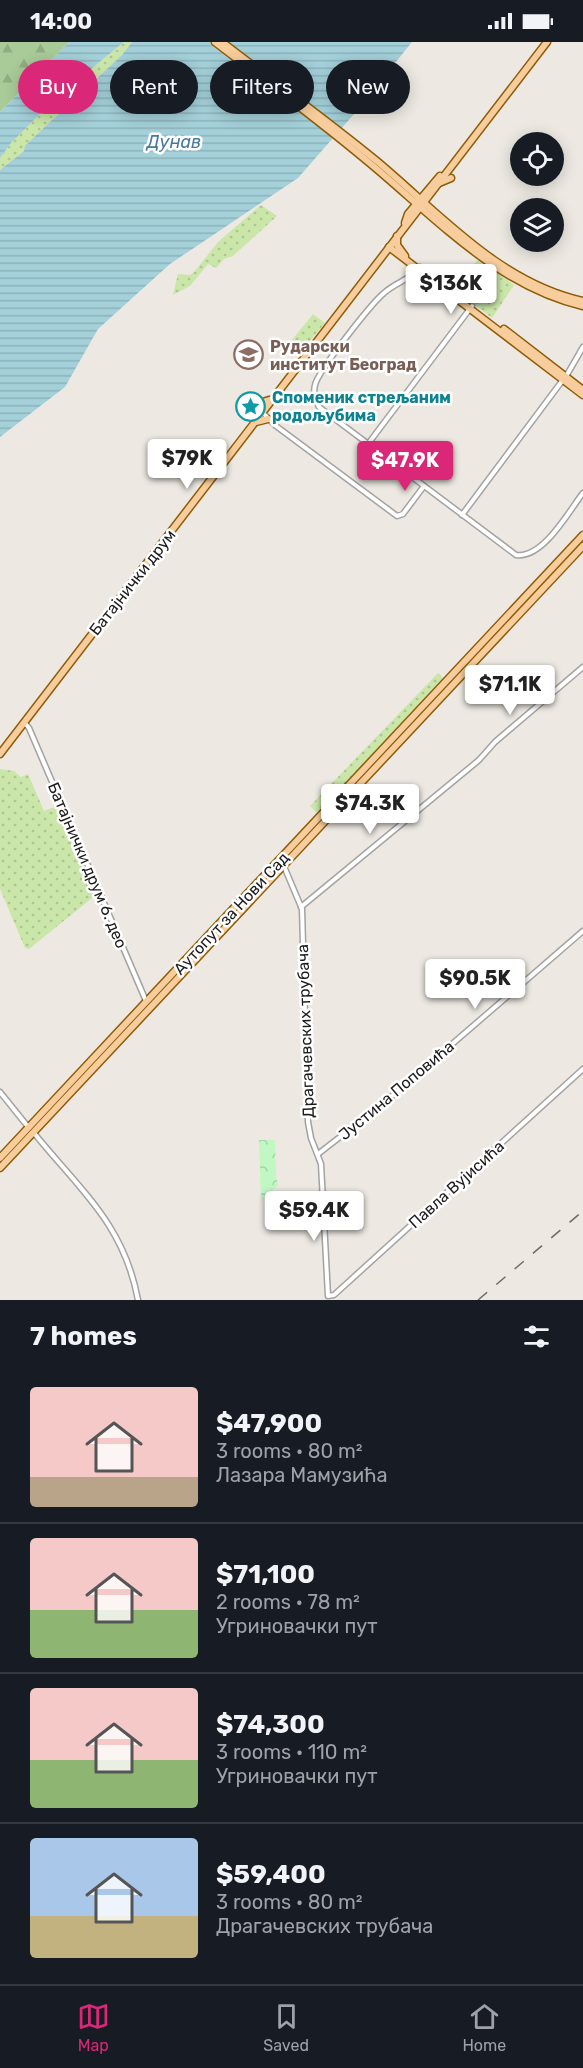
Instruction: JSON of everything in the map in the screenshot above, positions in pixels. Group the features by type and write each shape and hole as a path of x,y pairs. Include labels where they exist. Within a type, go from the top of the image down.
{"main road":[{"path":"215,42 354,146"},
{"path":"222,42 354,146 431,214 479,251 531,288 583,306"},
{"path":"431,214 430,189 547,42"},
{"path":"438,183 443,175"},
{"path":"406,190 420,194 451,178"},
{"name":"Батајнички друм","path":"0,754 382,256 430,189"},
{"path":"406,190 410,203 410,215 431,214"},
{"path":"397,236 397,245 405,256"},
{"path":"389,246 429,278 471,307"},
{"path":"389,246 583,390"},
{"path":"479,251 534,284 583,301"},
{"path":"382,256 390,253 397,254"},
{"path":"412,278 419,268"},
{"path":"412,278 429,278"},
{"path":"565,378 583,395"},
{"path":"258,404 270,400"},
{"path":"253,423 268,417 267,409 270,400"},
{"name":"Аутопут за Нови Сад","path":"0,1168 147,1003 583,535"},
{"name":"Аутопут за Нови Сад","path":"0,1158 31,1131 150,1010 583,546"}],"street":[{"path":"412,278 390,288 381,296 323,369 314,387 315,397 321,409 512,553 524,555 543,545 583,493"},
{"path":"368,444 471,307"},
{"path":"462,514 565,378 583,347"},
{"path":"262,410 280,429 397,516 403,514 424,486"},
{"path":"281,859 301,907 479,760 492,744 583,667"},
{"name":"Батајнички друм 6. део","path":"24,722 29,728 69,819 150,1010"},
{"name":"Драгачевских трубача","path":"301,907 308,1122 321,1169 328,1296"},
{"name":"Јустина Поповића","path":"318,1154 385,1102 583,931"},
{"name":"Павла Вујисића","path":"328,1296 334,1295 583,1069"},
{"path":"0,1092 107,1220 126,1257 138,1300"}],"green space":[{"path":"0,42 69,42 51,60 18,60 18,94 0,112"},
{"path":"124,42 132,42 117,60 110,60 110,66 98,77 98,63"},
{"path":"40,114 59,114 26,146 24,151 0,170 0,158 11,143"},
{"path":"261,205 277,216 233,256 224,259 216,268 208,264 190,286 173,295 178,274 190,275 194,272 218,242"},
{"path":"478,259 514,285 492,318 454,289"},
{"path":"313,314 325,323 299,354 288,345"},
{"path":"438,673 444,679 320,811 316,812 310,806"},
{"path":"0,769 14,771 21,777 28,774 44,811 59,805 73,838 71,844 74,853 79,851 97,894 29,949 25,948 0,889"},
{"path":"259,1140 275,1140 278,1185 261,1202"}],"water":[{"path":"69,42 124,42 98,63 98,60 51,60"},
{"name":"Дунав","path":"132,42 412,42 398,60 326,60 326,114 354,114 298,178 170,264 98,329 65,387 0,437 0,170 24,151 25,146 59,114 98,114 98,77 110,66 110,114 198,114 198,60 117,60"},
{"path":"18,94 18,114 40,114 11,143 0,158 0,112"}],"railway":[{"path":"478,1300 583,1211"}],"place":[{"name":"Рударски институт Београд","path":"249,355"},
{"name":"Споменик стрељаним родољубима","path":"251,406"}]}
